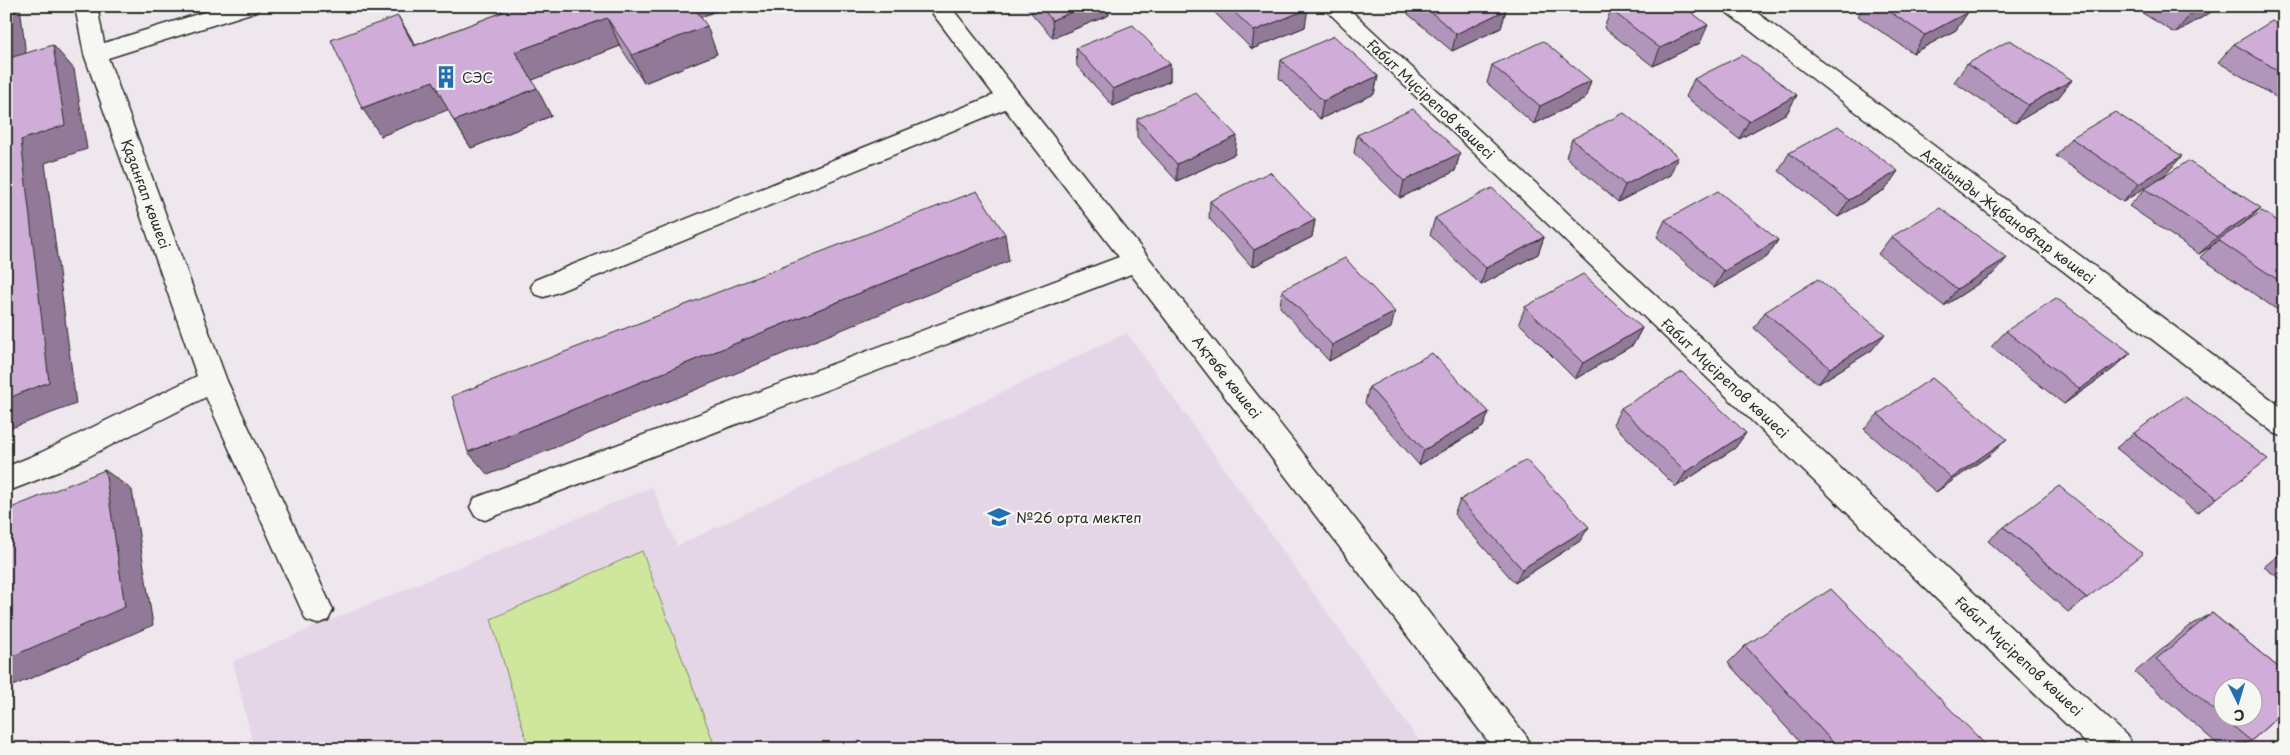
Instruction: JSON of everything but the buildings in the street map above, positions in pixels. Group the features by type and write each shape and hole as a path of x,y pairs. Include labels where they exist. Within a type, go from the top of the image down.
{"street":[{"name":"Қазанғап көшесі","path":"86,6 95,54 213,381 317,610"},
{"path":"95,54 249,6"},
{"name":"Ақтөбе көшесі","path":"938,6 1515,749"},
{"name":"Ғабит Мүсірепов көшесі","path":"1333,6 2116,749"},
{"name":"Ағайынды Жұбановтар көшесі","path":"1733,6 2284,425"},
{"path":"544,287 1009,98"},
{"path":"485,507 1137,261"},
{"path":"6,480 59,458 213,381"}],"shaded area":[{"name":"№26 орта мектеп","path":"1127,333 1425,749 254,749 233,661 652,487 677,546"}],"green space":[{"path":"642,551 716,749 529,749 491,619"}],"place":[{"name":"СЭС","path":"446,77"},
{"name":"№26 орта мектеп","path":"999,517"}]}
